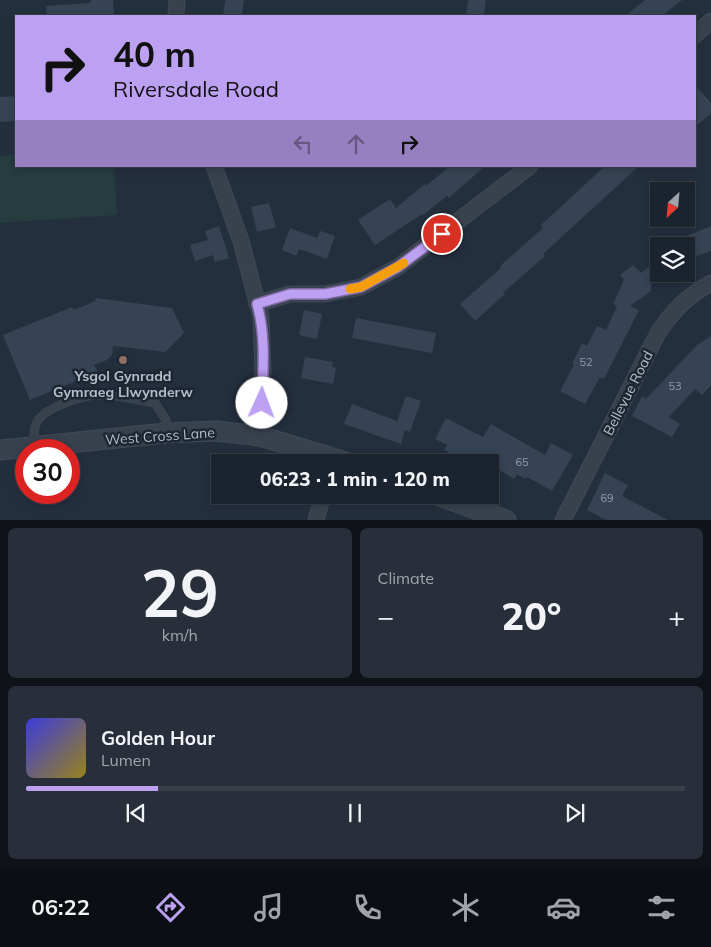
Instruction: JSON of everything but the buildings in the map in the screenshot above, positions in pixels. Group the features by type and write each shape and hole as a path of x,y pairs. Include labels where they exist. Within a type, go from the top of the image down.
{"street":[{"path":"176,15 177,0"},
{"path":"696,34 711,21"},
{"path":"214,167 241,241 261,317 263,370 260,436"},
{"path":"257,304 290,294 325,294 361,287 398,267 529,167"},
{"name":"Bellevue Road","path":"563,520 668,316 683,301 711,283"},
{"name":"West Cross Lane","path":"80,442 166,433 215,431 260,436 316,454"},
{"name":"West Cross Lane","path":"0,450 15,449"},
{"path":"316,520 321,504"},
{"path":"462,504 506,520"}],"lane":[{"path":"34,439 36,424 44,414 74,400 101,394 155,403 166,420 166,433"}],"green space":[{"path":"15,154 15,167 114,167 117,215 0,223 0,156"}],"slow traffic":[{"path":"350,289 361,287 404,263"}],"place":[{"name":"Ysgol Gynradd Gymraeg Llwynderw","path":"123,360"}],"route":[{"path":"262,403 261,317 257,304 290,294 325,294 361,287 398,267 442,234"}]}
